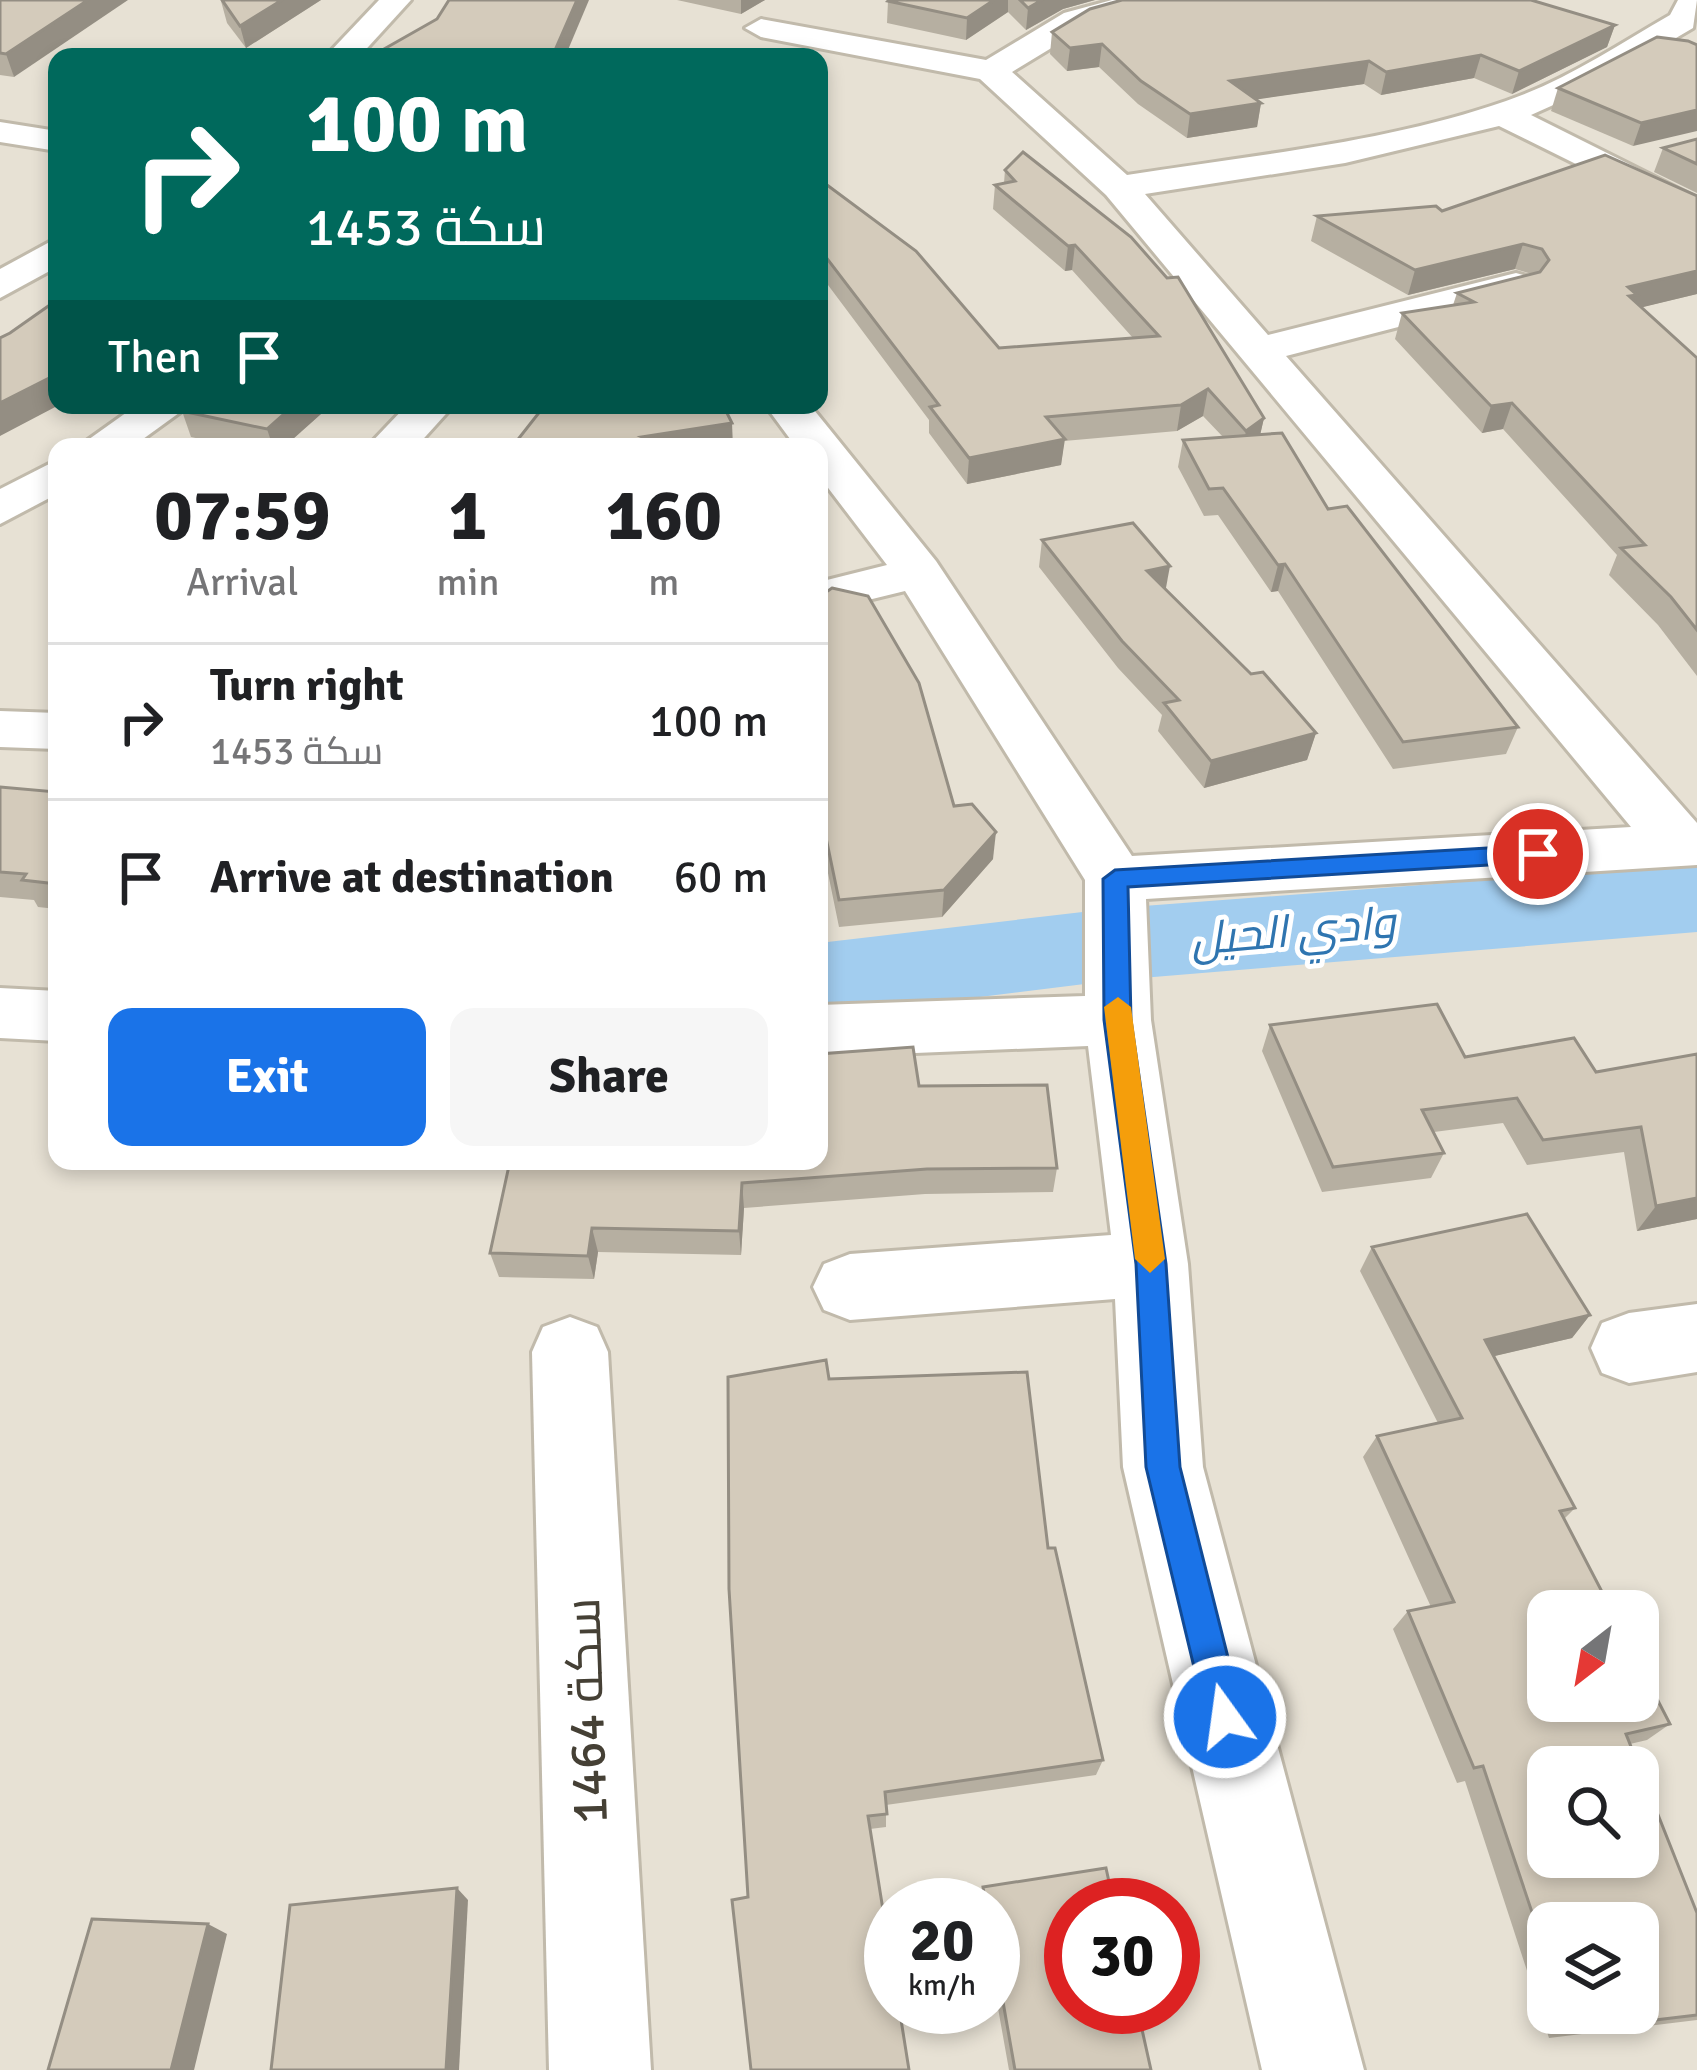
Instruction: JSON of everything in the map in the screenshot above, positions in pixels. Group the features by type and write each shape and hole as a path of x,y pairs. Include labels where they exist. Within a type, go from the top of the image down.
{"street":[{"path":"353,48 396,0"},
{"path":"733,47 792,0"},
{"path":"991,71 1075,20 1146,0"},
{"path":"1119,187 1407,137 1500,113 1560,91 1691,15"},
{"path":"761,28 991,71 1119,187 1688,844"},
{"path":"1500,113 1697,212"},
{"path":"0,132 48,140"},
{"path":"1610,168 1653,156"},
{"path":"0,286 48,256"},
{"path":"1258,350 1516,285"},
{"path":"115,438 154,414"},
{"path":"399,438 423,414"},
{"path":"794,414 813,438"},
{"path":"828,457 918,572 1115,879 1118,1020 1151,1264 1163,1467 1313,2070"},
{"path":"0,510 48,480"},
{"path":"828,595 918,572"},
{"path":"0,729 48,731"},
{"path":"1115,879 1688,844"},
{"path":"0,1012 48,1015"},
{"path":"828,1031 1118,1020"},
{"path":"850,1287 1151,1264"},
{"name":"سكة 1464","path":"570,1352 599,2070"}],"shaded area":[{"path":"0,0 1697,0 1697,2070 0,2070"}],"building":[{"path":"0,0 88,0 6,54 0,53"},
{"path":"222,0 282,0 240,26"},
{"path":"449,0 577,0 556,48 386,48 437,19"},
{"path":"889,0 994,0 967,18"},
{"path":"1122,0 1531,0 1615,25 1519,71 1481,55 1386,72 1369,61 1230,81 1261,103 1190,114 1141,81 1102,44 1070,48 1052,32 1090,9"},
{"path":"1657,37 1697,45 1697,110 1641,123 1558,88"},
{"path":"1697,139 1697,164 1663,148"},
{"path":"1023,152 1131,237 1167,278 1178,277 1264,418 1246,431 1208,389 1181,405 1046,417 1065,439 969,458 930,407 939,405 828,260 828,186 916,251 999,348 1159,336 1075,245 1068,246 995,185 1015,181 1005,170"},
{"path":"1605,155 1697,196 1697,271 1628,287 1637,295 1629,296 1697,358 1697,630 1621,548 1645,545 1512,403 1491,406 1402,313 1474,302 1457,293 1540,272 1549,260 1542,249 1523,244 1415,270 1317,216 1436,206 1442,211"},
{"path":"48,306 48,379 0,403 0,338"},
{"path":"196,414 284,414 267,429"},
{"path":"538,414 728,414 732,423 644,438 519,438"},
{"path":"1282,433 1328,509 1347,506 1518,727 1403,742 1285,564 1278,565 1223,488 1209,489 1183,440"},
{"path":"1133,523 1170,566 1147,571 1251,674 1263,672 1316,733 1211,761 1164,703 1179,700 1122,641 1042,540"},
{"path":"828,591 868,596 919,683 954,806 972,804 996,832 944,890 839,900 828,847"},
{"path":"0,787 48,791 48,883 22,880 26,874 0,872"},
{"path":"1437,1004 1465,1057 1574,1038 1596,1072 1697,1054 1697,1198 1656,1206 1641,1127 1543,1140 1517,1098 1422,1110 1444,1153 1333,1167 1270,1025"},
{"path":"913,1047 919,1086 1047,1085 1057,1168 927,1169 742,1183 739,1231 592,1228 588,1256 490,1253 508,1170 828,1170 828,1053"},
{"path":"1527,1214 1590,1315 1485,1340 1575,1508 1560,1511 1601,1590 1527,1590 1527,1722 1659,1722 1659,1703 1670,1724 1626,1734 1631,1746 1527,1746 1527,1878 1659,1878 1659,1817 1697,1913 1697,2015 1659,2020 1659,1902 1529,1902 1483,1766 1474,1768 1408,1611 1454,1602 1377,1436 1462,1418 1372,1247"},
{"path":"826,1360 829,1379 1027,1372 1048,1548 1055,1548 1103,1760 885,1792 887,1814 868,1816 878,1878 864,1878 864,2034 903,2034 909,2070 751,2070 732,1900 748,1897 729,1589 728,1377"},
{"path":"1106,1868 1108,1878 1044,1878 1044,2034 1143,2034 1151,2070 1015,2070 1009,2034 1020,2034 1020,1881"},
{"path":"457,1888 446,2070 271,2070 290,1905"},
{"path":"92,1919 208,1924 171,2070 48,2070"}],"waterway":[{"name":"وادي الحيل","path":"828,979 1117,944 1697,898"}],"slow traffic":[{"path":"1118,1007 1150,1259"}],"route":[{"path":"1225,1717 1163,1467 1151,1264 1118,1020 1115,879 1538,854"}]}
